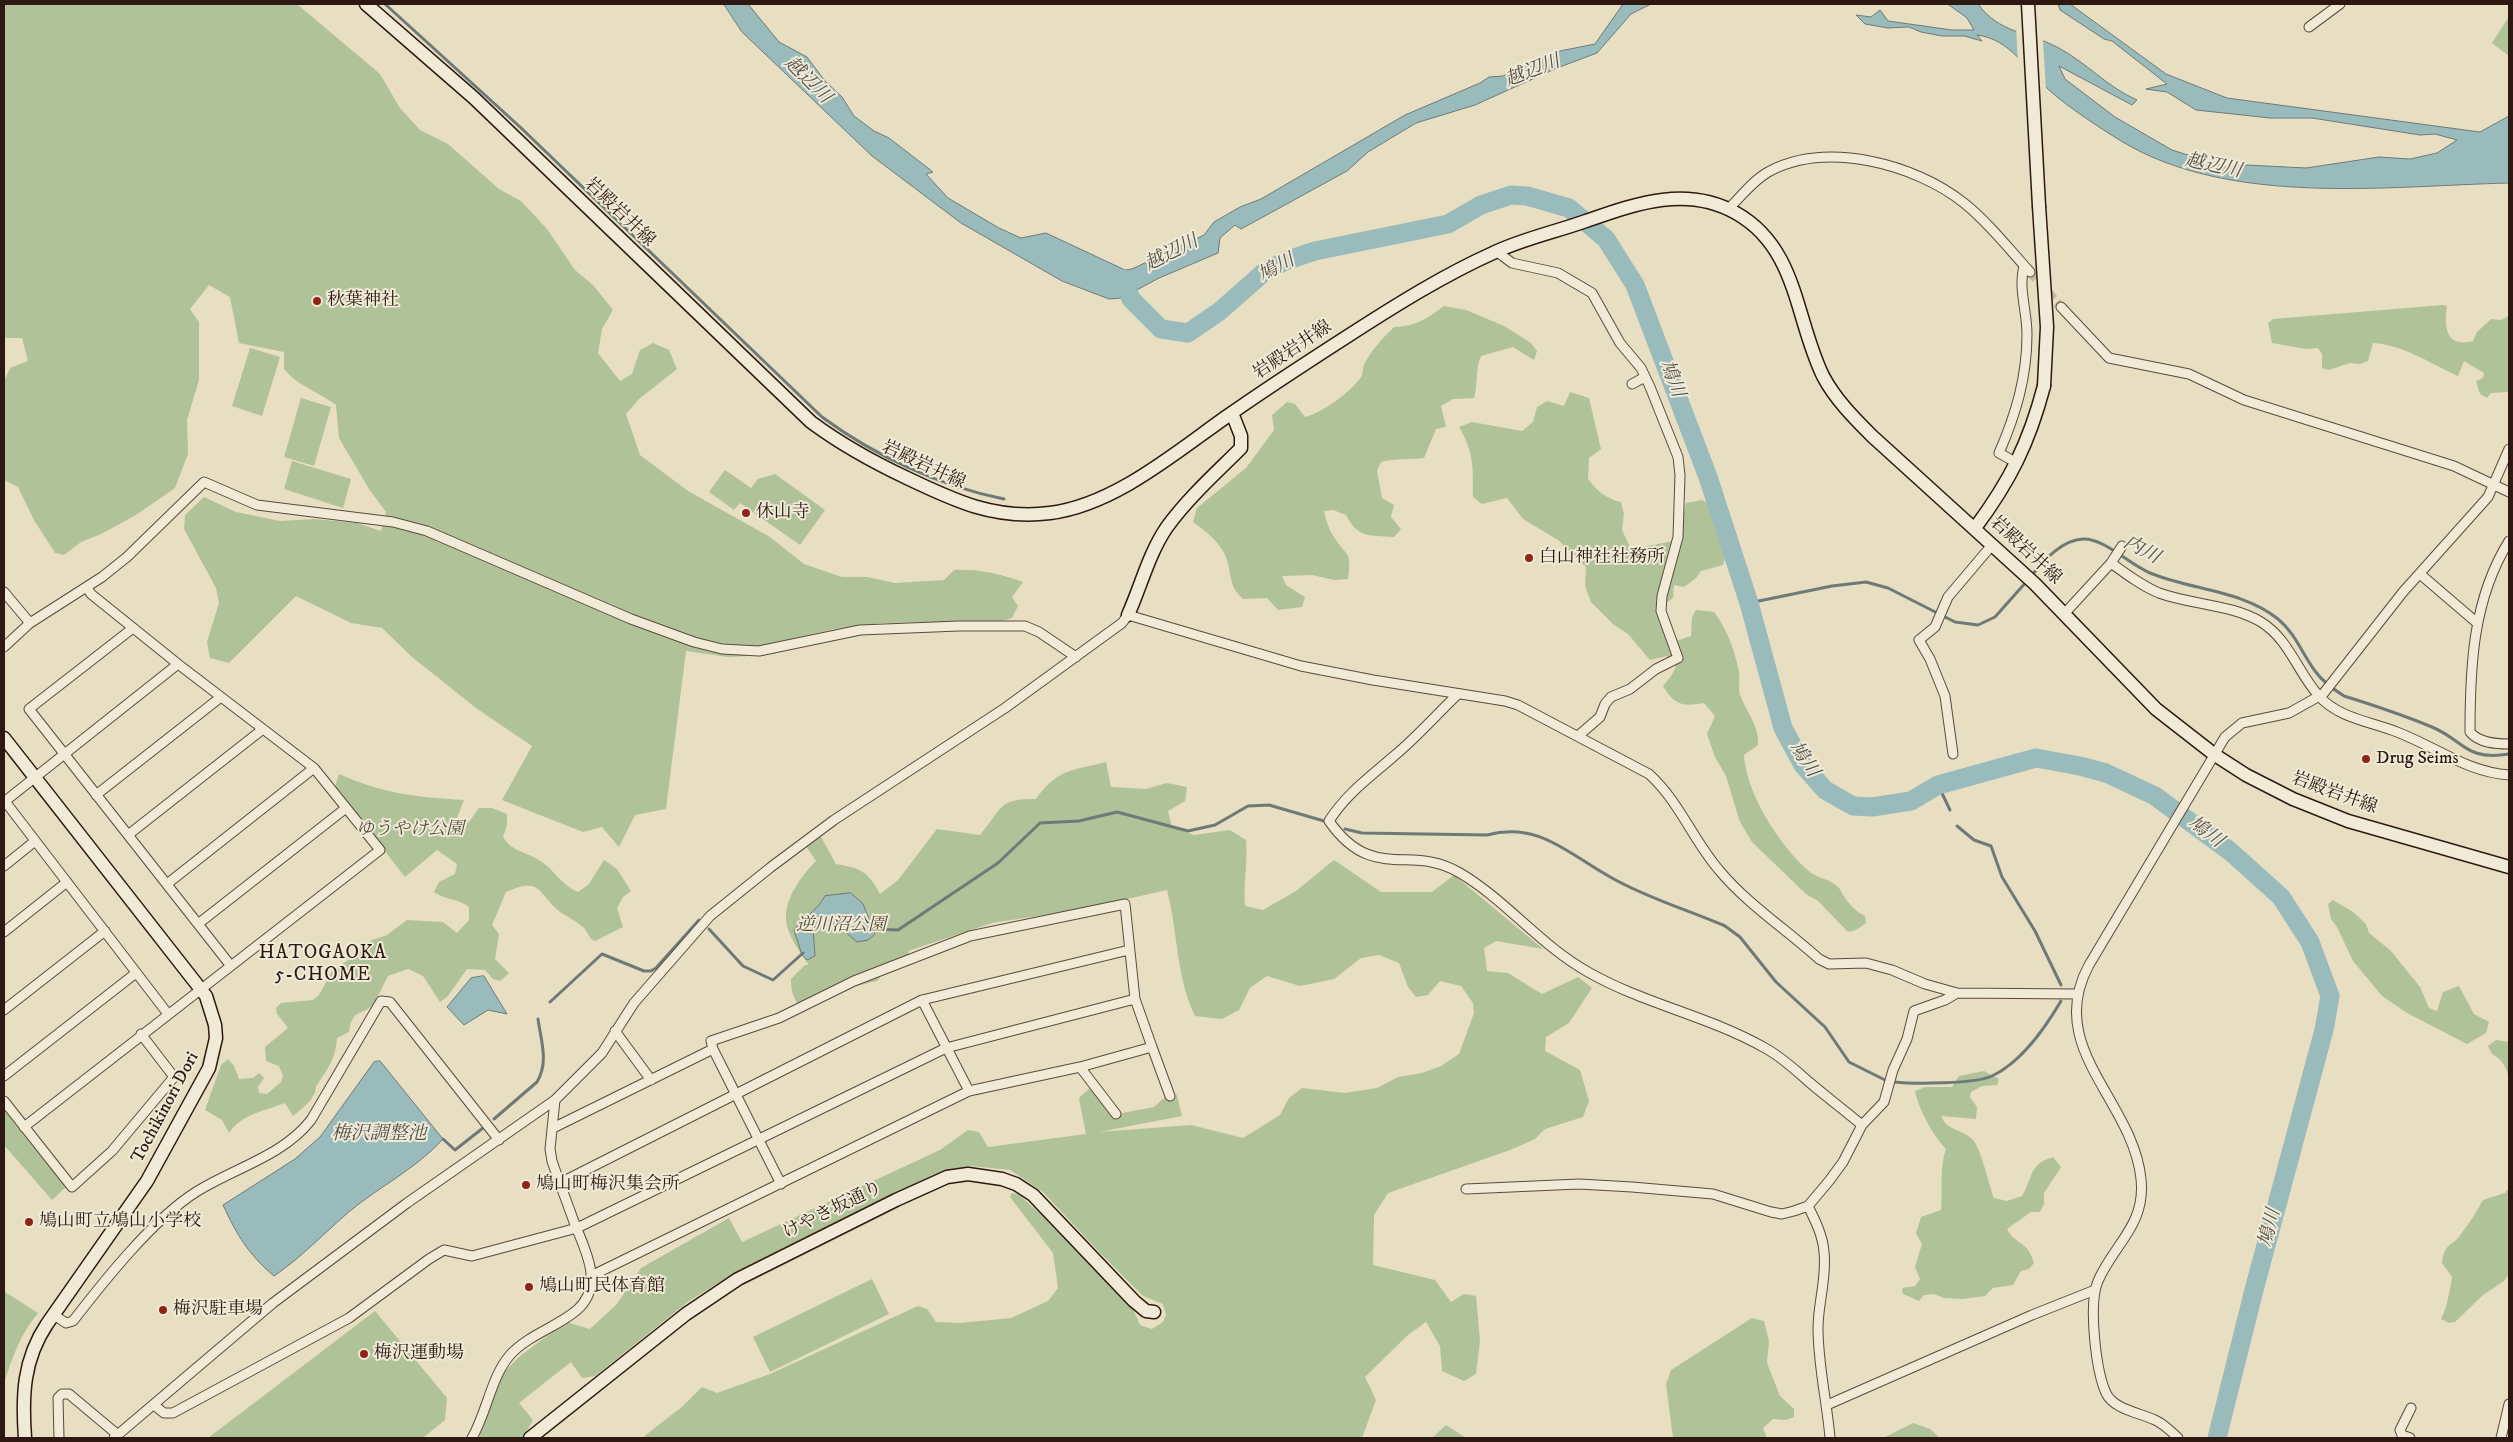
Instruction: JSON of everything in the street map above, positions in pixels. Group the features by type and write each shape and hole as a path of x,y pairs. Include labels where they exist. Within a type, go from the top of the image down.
{"main road":[{"name":"岩殿岩井線","path":"366,4 474,98 811,422 837,442 866,459 947,498 973,508 1011,515 1050,513 1077,508 1105,496 1148,472 1353,332 1496,251 1638,202 1666,198 1699,199 1728,209 1748,221 1778,251 1790,274 1813,352 1835,396 1872,436 1975,528 2065,613 2156,709 2215,755 2246,775 2293,799 2339,817 2509,867"},
{"path":"1975,528 2017,464 2034,423 2044,386 2047,327 2028,4"},
{"path":"1128,615 1152,555 1167,528 1200,489 1241,448 1241,436 1232,413"},
{"name":"Tochikinori Dori","path":"4,738 206,996 215,1025 215,1051 209,1068 147,1181 42,1331 27,1365 23,1396 25,1438"},
{"name":"けやき坂通り","path":"530,1438 686,1314 738,1279 887,1204 947,1177 968,1174 1002,1179 1016,1184 1033,1196 1134,1300 1146,1311 1154,1312"}],"street":[{"path":"2309,27 2340,4"},
{"path":"1728,209 1769,172 1793,162 1809,158 1860,158 1896,168 1949,192 1966,204 2027,269 2020,279 2026,308 2027,335 2024,376 2015,416 1999,453 2017,464"},
{"path":"1496,251 1512,263 1558,273 1592,293 1620,343 1641,368 1678,457 1680,475 1678,537 1666,580 1661,611 1678,658 1656,669 1630,689 1611,697 1605,704 1600,717 1578,736"},
{"path":"2061,307 2108,358 2189,374 2244,400 2417,453 2454,466 2509,492"},
{"path":"1632,384 1645,377"},
{"path":"2178,1438 2156,1420 2113,1402 2106,1394 2097,1354 2093,1311 2095,1290 2098,1281 2134,1223 2141,1200 2141,1183 2136,1158 2126,1126 2083,1050 2076,1025 2077,994 2089,965 2225,737 2242,723 2289,713 2321,695 2403,592 2488,497 2509,449"},
{"path":"4,647 30,623 87,588 127,556 204,482 257,505 393,522 426,531 631,619 694,642 722,649 759,651 860,630 959,626 1026,626 1039,632 1076,657"},
{"path":"2509,541 2486,590 2476,622 2471,673 2470,732 2474,738 2492,743 2509,744"},
{"path":"1953,754 1945,696 1930,659 1919,640 1935,628 1948,597 1992,544"},
{"path":"2065,613 2112,563 2122,546"},
{"path":"2112,563 2160,593 2246,615 2261,622 2288,649 2321,695 2340,712 2399,732 2467,766 2490,773 2509,775"},
{"path":"2420,574 2476,622"},
{"path":"24,1127 200,988 380,850 314,768 178,664 91,594 87,588"},
{"path":"4,594 30,623"},
{"path":"59,1438 58,1398 62,1394 69,1394 116,1436 273,1303 407,1203 555,1100 590,1067 653,980 710,916 763,873 834,820 1005,708 1122,623 1128,615 1301,666 1518,705 1638,766 1661,785 1695,838 1720,872 1820,959 1829,964 1866,963 1892,970 1925,984 1957,992 2077,994"},
{"path":"133,628 28,709 231,966"},
{"path":"168,1014 4,801 178,664"},
{"path":"1458,694 1396,756 1361,783 1337,809 1329,821 1340,838 1352,847 1374,857 1435,863 1460,873 1525,923 1564,957 1589,973 1633,993 1729,1030 1765,1048 1788,1063 1862,1125"},
{"path":"96,795 221,697"},
{"path":"128,835 263,729"},
{"path":"166,884 314,768"},
{"path":"198,924 346,808"},
{"path":"4,866 35,841"},
{"path":"4,932 67,882"},
{"path":"781,1184 712,1049 711,1041 779,1018 854,981 970,936 1125,904 1135,999 1170,1096"},
{"path":"4,1010 104,931"},
{"path":"560,1183 922,1000 1129,950"},
{"path":"4,1076 136,973"},
{"path":"1466,1189 1579,1184 1713,1194 1782,1214 1808,1206 1843,1162 1862,1125 1884,1102 1893,1070 1907,1039 1914,1011 1945,1000 1957,992"},
{"path":"154,1405 164,1413 173,1413 349,1318 444,1250 472,1256 577,1228 946,1048 1135,999"},
{"path":"922,1000 969,1091"},
{"path":"54,1314 66,1323 73,1321 119,1265 169,1214 195,1192 286,1143 302,1132 381,1002 390,1002 499,1140"},
{"path":"615,1031 651,1080"},
{"path":"4,1101 72,1188 112,1151 174,1077 141,1034"},
{"path":"591,1276 969,1091 1080,1066 1152,1047"},
{"path":"553,1128 712,1049"},
{"path":"1080,1066 1116,1114"},
{"path":"472,1438 499,1374 510,1355 577,1310 589,1294 590,1263 551,1155 555,1100"},
{"path":"1808,1206 1818,1228 1824,1251 1824,1272 1818,1329 1830,1438"},
{"path":"1827,1405 2032,1315 2095,1290"},
{"path":"2501,1438 2509,1404"},
{"path":"2410,1438 2402,1435 2400,1430 2411,1408"}],"green space":[{"path":"4,4 297,4 380,74 400,108 420,130 448,144 499,189 521,201 547,229 575,270 593,285 613,310 602,329 598,353 620,381 632,374 640,350 653,343 669,350 677,369 639,399 626,414 640,455 688,491 770,537 804,564 842,577 867,577 895,583 944,580 954,570 972,570 1023,582 1012,597 1018,606 1012,618 1001,621 882,623 840,628 794,638 767,655 728,657 686,651 666,809 635,815 619,847 602,827 583,832 502,800 532,746 476,708 412,657 382,628 351,623 296,596 229,663 210,658 207,642 219,603 216,588 184,529 185,515 204,497 236,512 280,521 315,519 357,523 381,531 386,512 369,489 339,438 336,405 302,385 284,369 284,352 239,343 230,297 209,285 190,309 199,322 199,380 187,420 188,454 175,488 136,515 101,534 81,542 64,555 55,553 34,520 18,487 4,480 4,382 10,368 28,361 22,338 4,338"},
{"path":"2509,5 2509,56 2492,43 2508,18"},
{"path":"1444,306 1466,310 1504,326 1531,343 1537,351 1534,360 1513,347 1481,356 1474,398 1453,399 1441,406 1446,427 1436,429 1424,458 1381,462 1377,471 1382,498 1394,505 1391,517 1401,529 1394,537 1365,534 1355,528 1346,515 1333,510 1324,511 1331,531 1349,559 1348,579 1334,580 1312,575 1282,576 1286,585 1305,597 1302,607 1278,610 1267,598 1243,599 1234,587 1223,551 1209,535 1193,522 1197,508 1246,468 1274,430 1272,415 1287,402 1295,404 1305,417 1328,407 1356,383 1362,375 1364,365 1371,353 1394,327 1402,327 1421,321"},
{"path":"2447,306 2447,329 2452,339 2457,342 2473,341 2477,332 2491,319 2501,320 2509,316 2509,392 2491,393 2487,398 2480,394 2476,381 2483,378 2484,373 2464,361 2458,376 2416,355 2384,344 2373,343 2368,361 2360,364 2350,363 2329,370 2322,368 2322,354 2318,348 2306,349 2272,343 2268,323 2273,319"},
{"path":"250,348 280,357 262,416 232,406"},
{"path":"1570,392 1589,398 1601,449 1589,458 1588,479 1603,494 1621,502 1624,514 1622,530 1631,549 1669,542 1682,534 1682,521 1686,503 1702,500 1712,506 1723,538 1726,554 1723,565 1701,571 1696,578 1684,587 1674,585 1673,598 1657,610 1665,636 1679,640 1691,636 1692,617 1696,610 1714,612 1719,619 1727,633 1735,656 1739,672 1740,695 1757,731 1758,745 1744,755 1746,770 1758,803 1777,835 1799,862 1813,874 1838,887 1850,904 1865,916 1866,923 1857,929 1847,931 1818,901 1806,894 1752,842 1740,822 1726,776 1715,757 1707,734 1715,716 1704,703 1690,705 1680,703 1675,701 1667,692 1663,686 1676,667 1667,656 1650,660 1628,634 1613,624 1591,602 1585,586 1586,567 1558,540 1523,519 1507,498 1482,504 1473,497 1472,460 1468,444 1459,427 1472,422 1522,431 1533,422 1537,407 1547,401 1564,406"},
{"path":"301,398 331,407 314,466 284,457"},
{"path":"292,461 351,479 343,508 284,489"},
{"path":"725,470 751,488 758,479 775,474 825,510 800,545 740,503 734,510 709,492"},
{"name":"逆川沼公園","path":"1106,762 1111,787 1146,789 1167,783 1187,787 1185,801 1168,811 1172,827 1194,835 1230,830 1246,840 1245,906 1263,910 1296,891 1334,860 1381,892 1432,892 1454,875 1543,949 1496,941 1484,948 1487,971 1508,973 1542,994 1578,977 1592,988 1569,1023 1546,1037 1545,1051 1580,1070 1589,1101 1583,1117 1545,1129 1535,1139 1510,1150 1388,1193 1374,1215 1373,1265 1435,1280 1451,1302 1464,1294 1476,1296 1480,1341 1476,1374 1464,1381 1442,1371 1440,1346 1426,1322 1408,1335 1365,1377 1376,1400 1362,1438 642,1438 683,1406 702,1387 717,1393 770,1374 918,1306 927,1309 936,1322 960,1323 1011,1318 1048,1301 1058,1288 1053,1253 1010,1197 1012,1193 1019,1195 1044,1217 1132,1307 1140,1325 1152,1329 1163,1322 1166,1315 1163,1304 1143,1296 1043,1192 1010,1170 971,1166 933,1175 739,1270 689,1301 595,1376 582,1378 571,1362 519,1403 533,1420 525,1434 528,1438 479,1438 504,1372 520,1356 566,1322 590,1329 617,1304 641,1268 729,1218 742,1242 940,1150 968,1130 979,1132 988,1147 1086,1134 1079,1098 1091,1087 1112,1115 1154,1107 1164,1098 1177,1095 1182,1116 1099,1132 1191,1125 1243,1138 1280,1115 1289,1098 1302,1088 1345,1093 1377,1088 1398,1077 1422,1073 1441,1066 1459,1054 1474,1013 1473,1003 1461,986 1440,981 1428,995 1416,997 1408,987 1399,963 1379,955 1361,958 1334,979 1300,986 1267,976 1250,988 1239,1010 1222,1019 1195,1016 1184,986 1167,890 1078,910 992,923 908,951 909,955 894,961 877,981 856,986 836,996 822,995 814,1007 802,1010 794,996 791,979 805,965 809,965 791,937 787,925 786,911 795,887 816,861 806,846 820,835 836,864 857,869 867,875 880,894 898,880 937,829 980,835 997,812 1007,803 1024,799 1036,799 1051,781 1066,772"},
{"name":"ゆうやけ公園","path":"339,774 371,786 400,793 464,800 457,818 469,822 479,808 492,808 507,814 507,825 503,837 506,842 514,848 534,857 578,892 589,884 604,860 617,869 631,891 623,897 617,908 623,927 595,941 591,939 583,927 560,912 538,889 527,886 506,892 492,925 499,934 495,959 509,973 500,981 493,979 485,970 467,969 448,996 440,1002 423,976 408,969 388,976 373,1004 353,1018 349,1032 337,1038 331,1063 307,1104 293,1116 285,1103 261,1111 240,1121 229,1133 222,1120 205,1110 221,1065 228,1059 234,1066 239,1079 253,1078 259,1073 264,1078 258,1087 259,1093 267,1094 281,1082 283,1076 279,1066 266,1061 265,1047 288,1028 277,1014 276,1008 281,1003 313,1000 319,995 333,970 353,957 372,940 387,935 407,920 443,922 457,933 469,920 469,907 434,892 439,882 455,874 457,864 437,850 405,877 335,787"},
{"path":"2333,900 2353,912 2366,924 2369,933 2391,951 2420,987 2429,1008 2437,1011 2443,992 2459,986 2474,1014 2489,1022 2486,1033 2467,1044 2407,1013 2382,996 2353,961 2337,927 2331,919 2328,904"},
{"path":"2496,1040 2509,1042 2509,1079 2504,1064 2492,1054 2488,1046"},
{"path":"1984,1071 1999,1079 1997,1085 1982,1086 1971,1092 1970,1097 1977,1107 1976,1119 1941,1116 1947,1125 1968,1136 1975,1143 1982,1158 1994,1198 2007,1201 2022,1196 2036,1167 2045,1160 2053,1157 2061,1167 2044,1193 2044,1204 2040,1212 2031,1212 2007,1229 2014,1238 2025,1246 2034,1263 2029,1269 2021,1271 2013,1285 1993,1288 1985,1296 1963,1299 1944,1298 1934,1294 1924,1295 1919,1301 1903,1294 1902,1288 1915,1286 1920,1279 1915,1267 1922,1244 1916,1233 1921,1217 1941,1210 1942,1171 1946,1149 1927,1122 1915,1091 1925,1087 1952,1087 1959,1076"},
{"path":"4,1107 66,1187 52,1200 4,1145"},
{"path":"2509,1188 2508,1275 2504,1281 2483,1295 2455,1322 2449,1323 2441,1319 2447,1304 2452,1277 2442,1263 2445,1251 2461,1234 2483,1200 2505,1193"},
{"path":"872,1279 889,1314 770,1372 753,1337"},
{"path":"5,1292 38,1313 22,1337 4,1383"},
{"name":"梅沢運動場","path":"375,1311 447,1398 445,1420 423,1438 208,1438"},
{"path":"1752,1318 1764,1321 1769,1341 1767,1363 1780,1396 1794,1409 1794,1417 1786,1420 1773,1419 1763,1428 1767,1438 1673,1438 1666,1384 1671,1370"},
{"path":"1913,1423 1930,1429 1940,1438 1883,1438"},
{"path":"1446,1425 1466,1438 1432,1438"}],"water":[{"name":"越辺川","path":"724,4 748,4 779,42 807,57 825,81 842,97 854,116 874,131 889,138 933,172 926,174 948,198 999,228 1021,238 1046,233 1125,270 1132,269 1204,235 1214,222 1240,207 1261,199 1405,115 1480,83 1489,77 1503,76 1560,51 1595,44 1623,4 1651,4 1631,14 1597,53 1557,68 1475,105 1416,123 1368,152 1347,171 1241,229 1235,225 1220,238 1218,253 1159,278 1122,298 1109,299 1062,281 961,223 872,156 742,32"},
{"name":"越辺川","path":"1948,4 1978,4 1995,21 2068,53 2126,95 2137,100 2132,105 2059,66 2065,79 2115,117 2172,150 2226,167 2247,165 2306,168 2379,157 2410,159 2437,153 2457,140 2435,134 2420,135 2312,118 2270,118 2196,110 2167,92 2146,89 2167,84 2112,41 2104,39 2060,10 2058,4 2070,4 2166,74 2227,98 2480,132 2509,116 2509,183 2412,187 2310,188 2259,184 2210,176 2164,162 2121,141 2057,97 2009,49 1999,42 1977,35 1982,41 1964,36 1942,36 1921,32 1909,27 1888,28 1865,24 1856,15 1871,17 1880,10 1888,21 1952,30 1974,30 1967,18"},
{"path":"851,893 863,904 875,934 868,940 857,942 842,929 826,920 813,928 815,956 807,960 802,955 794,930 825,896"},
{"path":"484,976 507,1014 488,1010 464,1025 447,1007 471,978"},
{"name":"梅沢調整池","path":"380,1061 443,1139 410,1168 350,1211 274,1276 244,1244 223,1205 295,1159 320,1137 374,1062"}],"pier":[{"path":"2016,28 2043,39 2046,90 2018,61"}],"waterway":[{"path":"385,4 519,126 822,417 886,457 909,468 956,486 1004,499"},
{"name":"鳩川","path":"1123,279 1131,299 1161,329 1188,333 1220,311 1263,273 1285,261 1315,251 1448,224 1481,205 1511,195 1527,196 1569,208 1606,239 1635,285 1708,477 1749,603 1783,728 1803,765 1825,790 1853,806 1872,807 1911,801 1938,785 2036,758 2080,766 2106,773 2155,796 2231,852 2281,897 2310,942 2330,996 2324,1030 2254,1290 2217,1438"},
{"name":"内川","path":"2031,576 2054,552 2067,543 2083,539 2100,543 2150,573 2232,596 2264,609 2289,630 2321,678 2344,696 2432,727 2474,752 2483,755 2509,754"},
{"name":"内川","path":"1749,603 1832,586 1866,582 1888,588 1955,622 1978,625 1995,617 2027,581"},
{"path":"1938,785 1950,810"},
{"path":"870,929 898,930 998,863 1040,823 1079,821 1117,812 1188,831 1215,825 1248,806 1269,805 1324,821"},
{"path":"1957,826 1974,840 1991,846 2002,877 2035,931 2061,985"},
{"path":"1345,829 1362,833 1487,835 1506,832 1539,836 1625,885 1725,926 1740,937 1776,982 1825,1027 1849,1062 1885,1080"},
{"path":"550,1002 602,954 644,971 651,971 656,968 699,920 702,922"},
{"path":"709,929 743,966 773,980 803,953"},
{"path":"1894,1082 1959,1082 1973,1081 1992,1076 2003,1070 2023,1053 2040,1033 2061,1001"},
{"path":"494,1119 537,1082 541,1074 543,1051 538,1019"},
{"path":"443,1139 455,1150 483,1128"}],"tunnel":[{"path":"2030,272 2061,307"}],"place":[{"name":"秋葉神社","path":"317,301"},
{"name":"休山寺","path":"746,513"},
{"name":"白山神社社務所","path":"1529,558"},
{"name":"Drug Seims","path":"2366,759"},
{"name":"鳩山町梅沢集会所","path":"526,1185"},
{"name":"鳩山町立鳩山小学校","path":"29,1222"},
{"name":"鳩山町民体育館","path":"529,1287"},
{"name":"梅沢駐車場","path":"163,1310"},
{"name":"梅沢運動場","path":"364,1354"}],"district":[{"name":"HATOGAOKA 5-CHOME","path":"323,965"}]}
